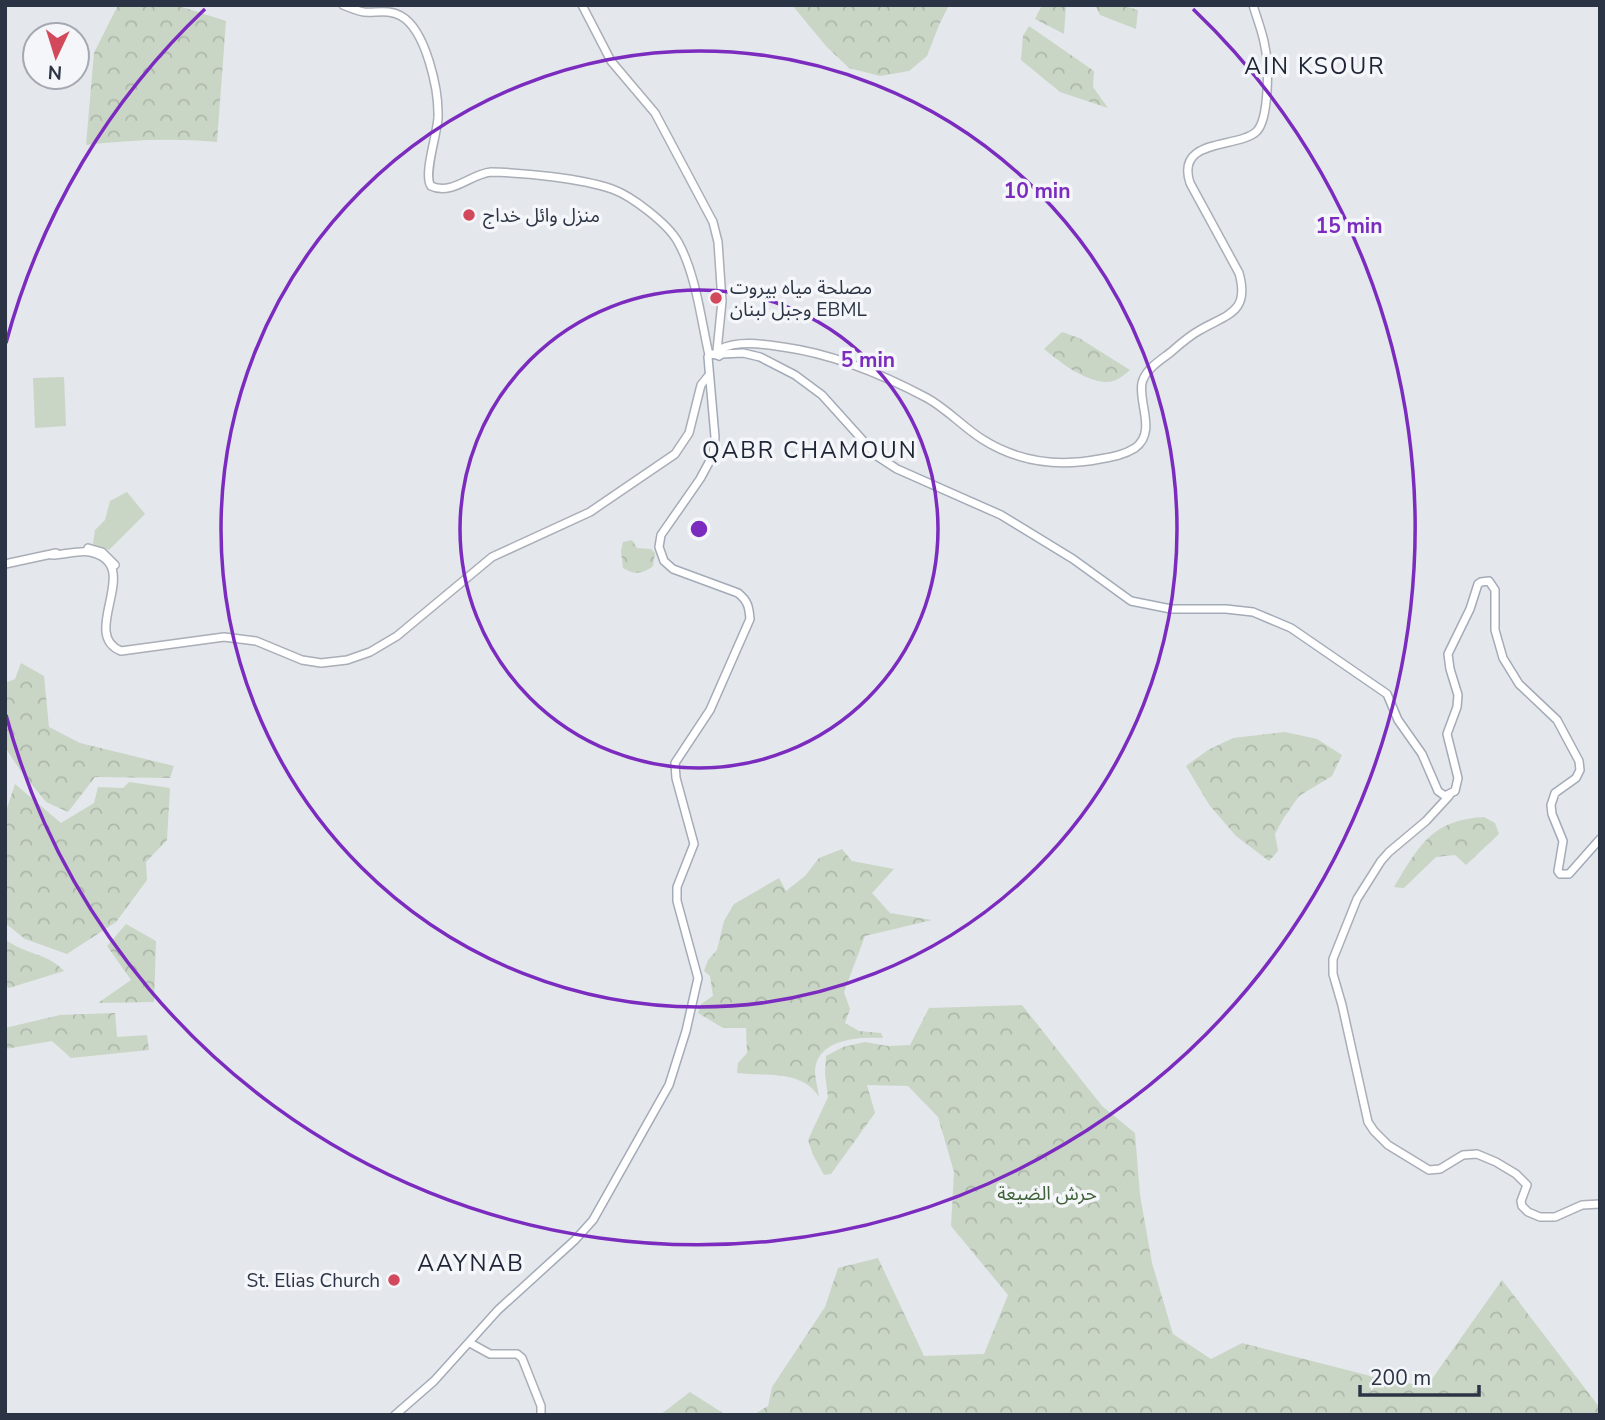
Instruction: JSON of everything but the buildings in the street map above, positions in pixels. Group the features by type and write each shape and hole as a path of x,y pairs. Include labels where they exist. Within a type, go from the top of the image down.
{"main road":[{"path":"344,5 365,12 397,13 412,24 417,32 429,62 437,99 435,143 427,176 431,186 450,188 480,173 498,172 574,181 618,191 665,226 679,244 717,353"},
{"path":"5,564 85,552 102,558 111,567 114,575 106,635 112,647 121,652 224,637 256,641 315,662 341,662 360,656 397,636 492,556 590,512 675,454 689,433 701,385 709,375 717,353 722,301 718,242 713,222 655,113 606,54 582,5"},
{"path":"717,353 730,346 758,344 836,358 927,398 983,440 1035,461 1088,461 1117,456 1134,448 1140,444 1145,430 1142,381 1146,375 1186,339 1230,315 1241,302 1239,273 1189,183 1187,173 1194,157 1203,150 1251,136 1260,126 1266,91 1267,61 1253,5"},
{"path":"717,353 754,355 787,370 822,395 877,456 897,469 1001,515 1073,559 1131,601 1171,609 1226,608 1253,612 1280,622 1299,633 1387,694 1398,720 1422,754 1445,795"},
{"path":"395,1415 434,1381 498,1310 575,1240 593,1220 669,1085 696,991 696,971 677,901 677,887 692,853 694,838 676,778 675,763 710,710 750,619 748,603 738,593 673,569 664,561 659,547 661,535 700,479 713,455 715,432 709,375"},
{"path":"1600,839 1569,874 1558,872 1563,841 1551,805 1555,793 1576,778 1580,770 1579,761 1557,720 1519,684 1503,658 1495,630 1495,590 1489,581 1481,582 1448,654 1458,701 1447,734 1458,778 1455,791 1445,795 1426,821 1381,861 1357,899 1331,963 1368,1122 1388,1145 1429,1170 1440,1169 1466,1154 1481,1155 1496,1162 1527,1185 1521,1201 1522,1206 1539,1217 1557,1216 1582,1205 1600,1204"},
{"path":"470,1343 490,1354 514,1354 522,1358 541,1404 541,1415"}],"green space":[{"path":"118,5 176,5 226,21 217,142 152,140 86,145 94,53"},
{"path":"792,5 949,5 927,56 909,71 880,76 849,68 826,46"},
{"path":"1042,5 1066,5 1064,34 1035,19"},
{"path":"1095,5 1120,5 1138,10 1136,29 1100,15"},
{"path":"1029,26 1094,71 1093,87 1108,108 1060,92 1021,60 1023,36"},
{"path":"1062,332 1079,338 1130,370 1119,379 1109,382 1096,381 1080,374 1044,349"},
{"path":"64,377 66,426 35,428 33,378"},
{"path":"127,492 145,514 109,550 93,544 95,530 105,520 110,501"},
{"path":"632,540 637,548 651,549 655,553 653,566 646,571 635,573 623,568 623,542"},
{"path":"21,663 44,676 49,727 80,743 174,766 170,778 95,777 68,812 46,802 5,747 5,683 15,679"},
{"path":"1285,732 1317,739 1342,755 1332,776 1299,796 1283,819 1275,834 1278,851 1269,861 1236,836 1210,806 1186,766 1208,750 1233,738"},
{"path":"129,782 170,788 167,840 146,862 147,880 116,922 67,954 25,939 5,923 5,814 15,784 61,823 94,803 98,787 123,788"},
{"path":"1484,817 1495,823 1499,834 1466,865 1455,855 1436,857 1404,888 1394,887 1428,838 1451,823"},
{"path":"842,849 852,861 894,869 872,893 890,913 932,920 865,936 844,992 850,1009 845,1023 859,1031 881,1033 883,1038 844,1041 820,1055 815,1068 819,1097 812,1088 793,1078 737,1073 738,1063 747,1053 746,1028 723,1028 698,1013 701,1004 713,996 710,976 704,971 708,960 717,950 724,921 734,904 779,878 786,891 805,876 819,858"},
{"path":"126,924 156,941 154,1002 98,1003 131,980 107,946"},
{"path":"5,939 51,961 64,971 9,988 5,986"},
{"name":"حرش الضيعة","path":"1022,1005 1102,1106 1135,1133 1140,1195 1152,1263 1173,1334 1211,1359 1242,1343 1386,1380 1427,1386 1502,1280 1600,1408 1600,1415 753,1415 768,1406 772,1387 825,1307 838,1268 878,1258 924,1356 984,1354 1008,1295 951,1226 954,1172 938,1117 908,1086 867,1085 875,1113 831,1174 824,1175 808,1140 828,1097 826,1056 843,1047 865,1042 888,1046 910,1045 929,1008"},
{"path":"115,1013 117,1037 147,1035 149,1050 71,1058 52,1041 5,1049 5,1028 60,1015"},
{"path":"690,1392 726,1415 660,1415"}],"place":[{"name":"منزل وائل خداج","path":"469,215"},
{"name":"مصلحة مياه بيروت وجبل لبنان EBML","path":"716,298"},
{"name":"St. Elias Church","path":"394,1280"}],"district":[{"name":"AIN KSOUR","path":"1315,66"},
{"name":"QABR CHAMOUN","path":"810,450"},
{"name":"AAYNAB","path":"471,1263"}]}
